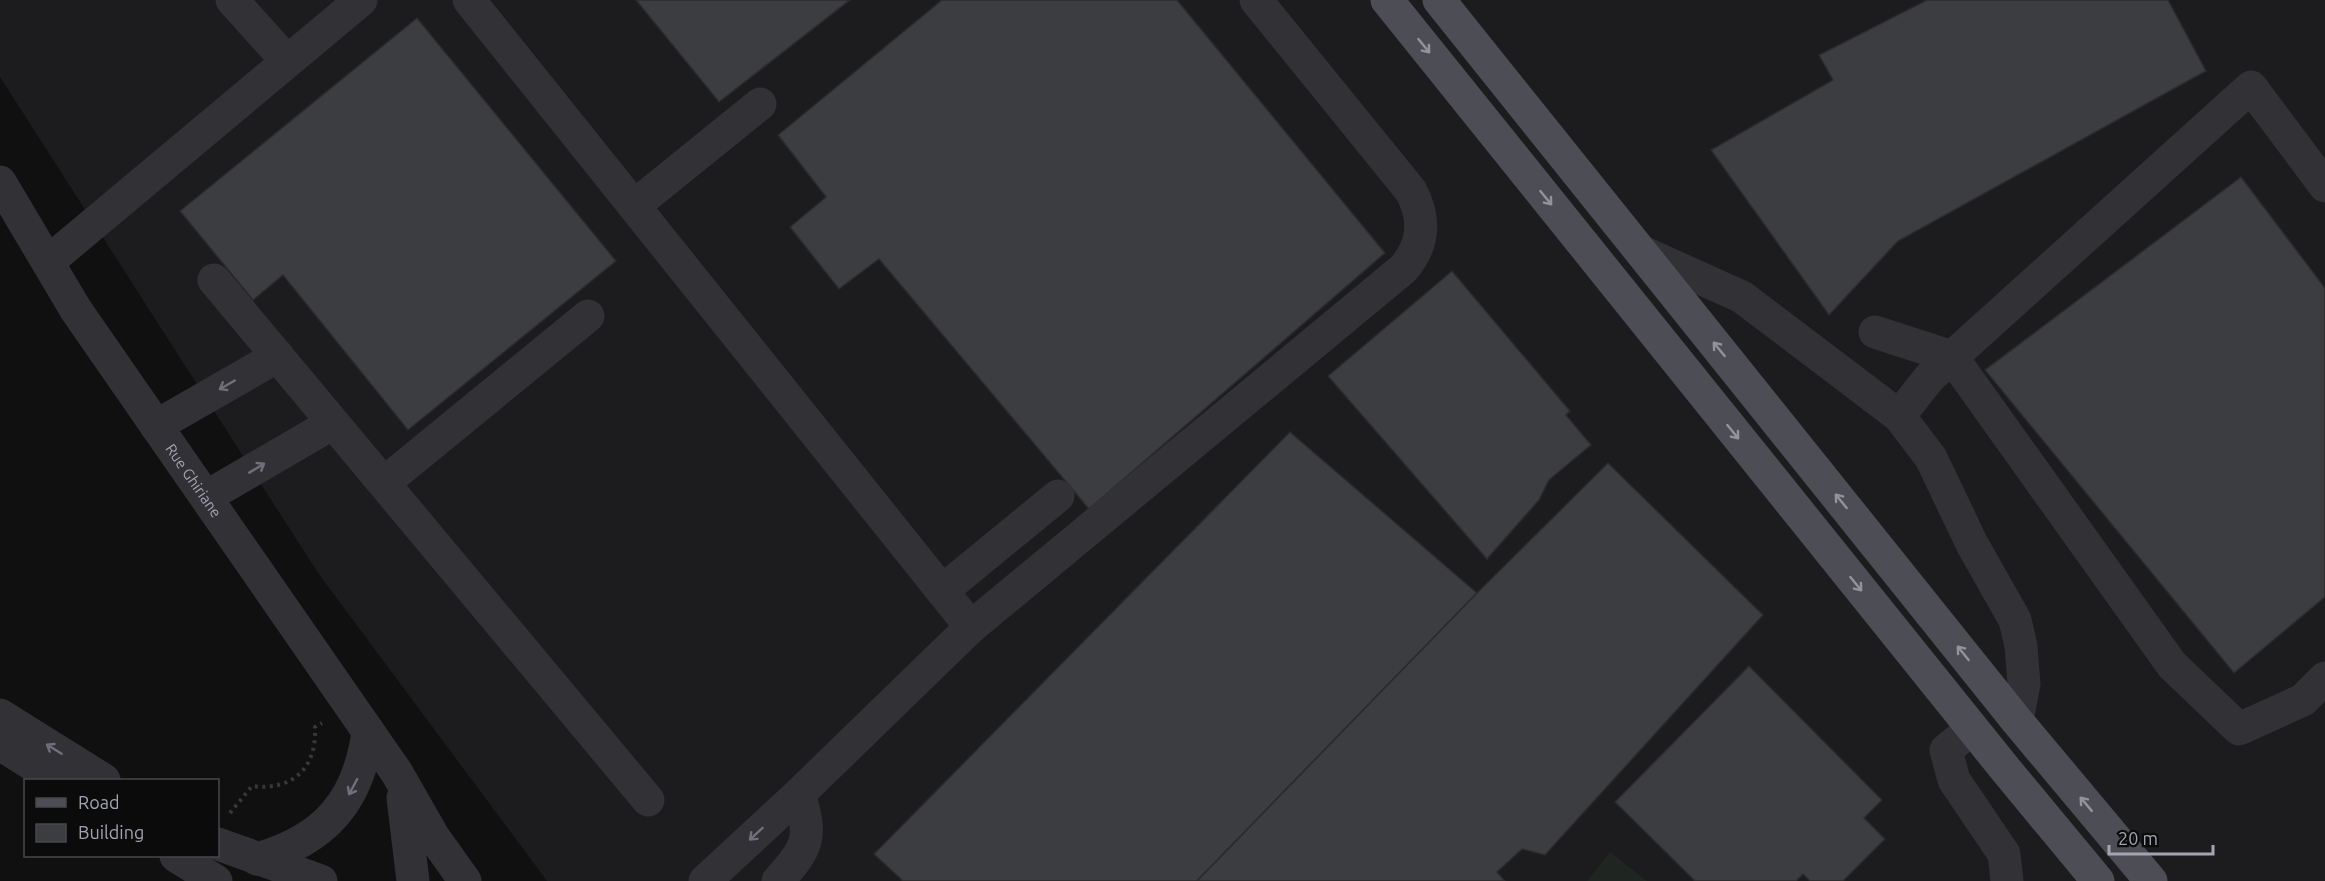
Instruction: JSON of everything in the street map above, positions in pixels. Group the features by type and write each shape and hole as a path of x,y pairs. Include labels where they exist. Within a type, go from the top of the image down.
{"main road":[{"path":"1388,0 1972,729 2098,881"},
{"path":"1439,0 2017,721 2151,881"}],"street":[{"path":"48,262 361,0"},
{"path":"469,0 971,627"},
{"path":"705,881 799,794 971,627 1403,269 1419,245 1422,217 1411,191 1256,0"},
{"path":"247,5 287,61"},
{"path":"1899,416 1930,377 2251,87 2325,186"},
{"path":"634,207 760,104"},
{"name":"Rue Ghiriane","path":"0,182 76,310 397,773 433,836 465,881"},
{"path":"1640,251 1742,297 1899,416 1931,458 1972,543 2015,620 2021,646 2024,684 2017,721"},
{"path":"214,280 648,800"},
{"path":"384,483 588,316"},
{"path":"1875,332 1952,357 2172,665 2239,729 2303,700 2325,678"},
{"path":"156,426 278,356"},
{"path":"206,497 333,423"},
{"path":"942,591 1058,496"},
{"path":"0,715 102,779"},
{"path":"257,859 282,852 306,840 326,824 344,804 359,774 360,719"},
{"path":"1972,729 1946,750 1954,780 2004,854 2007,881"},
{"path":"0,744 55,779"},
{"name":"Rue Ghiriane","path":"397,773 409,833 413,881"},
{"path":"778,881 799,858 808,838 808,825 799,794"},
{"path":"221,832 257,859 321,881"},
{"path":"179,857 216,881"}],"path":[{"path":"221,832 252,786 266,788 281,786 294,779 305,769 316,742 315,727 360,719"}],"shaded area":[{"path":"0,0 2325,0 2325,881 547,881 318,573 0,77"},
{"path":"1610,852 1647,881 1587,881"}],"building":[{"path":"636,0 850,0 719,102"},
{"path":"942,0 1177,0 1385,253 1089,509 879,259 839,289 790,227 826,197 778,135"},
{"path":"1927,0 2168,0 2206,71 1898,241 1829,315 1711,150 1833,80 1819,55"},
{"path":"417,18 616,261 408,430 283,275 253,300 180,211"},
{"path":"2241,177 2325,288 2325,597 2234,673 1985,370"},
{"path":"1452,271 1570,411 1566,415 1591,445 1549,480 1539,500 1487,559 1328,376"},
{"path":"1290,432 1477,593 1197,881 903,881 874,854"},
{"path":"1608,463 1763,615 1545,855 1522,849 1497,872 1505,881 1197,881 1477,593"},
{"path":"1749,666 1882,800 1864,818 1885,839 1843,881 1810,881 1803,874 1796,881 1695,881 1615,802"}]}
